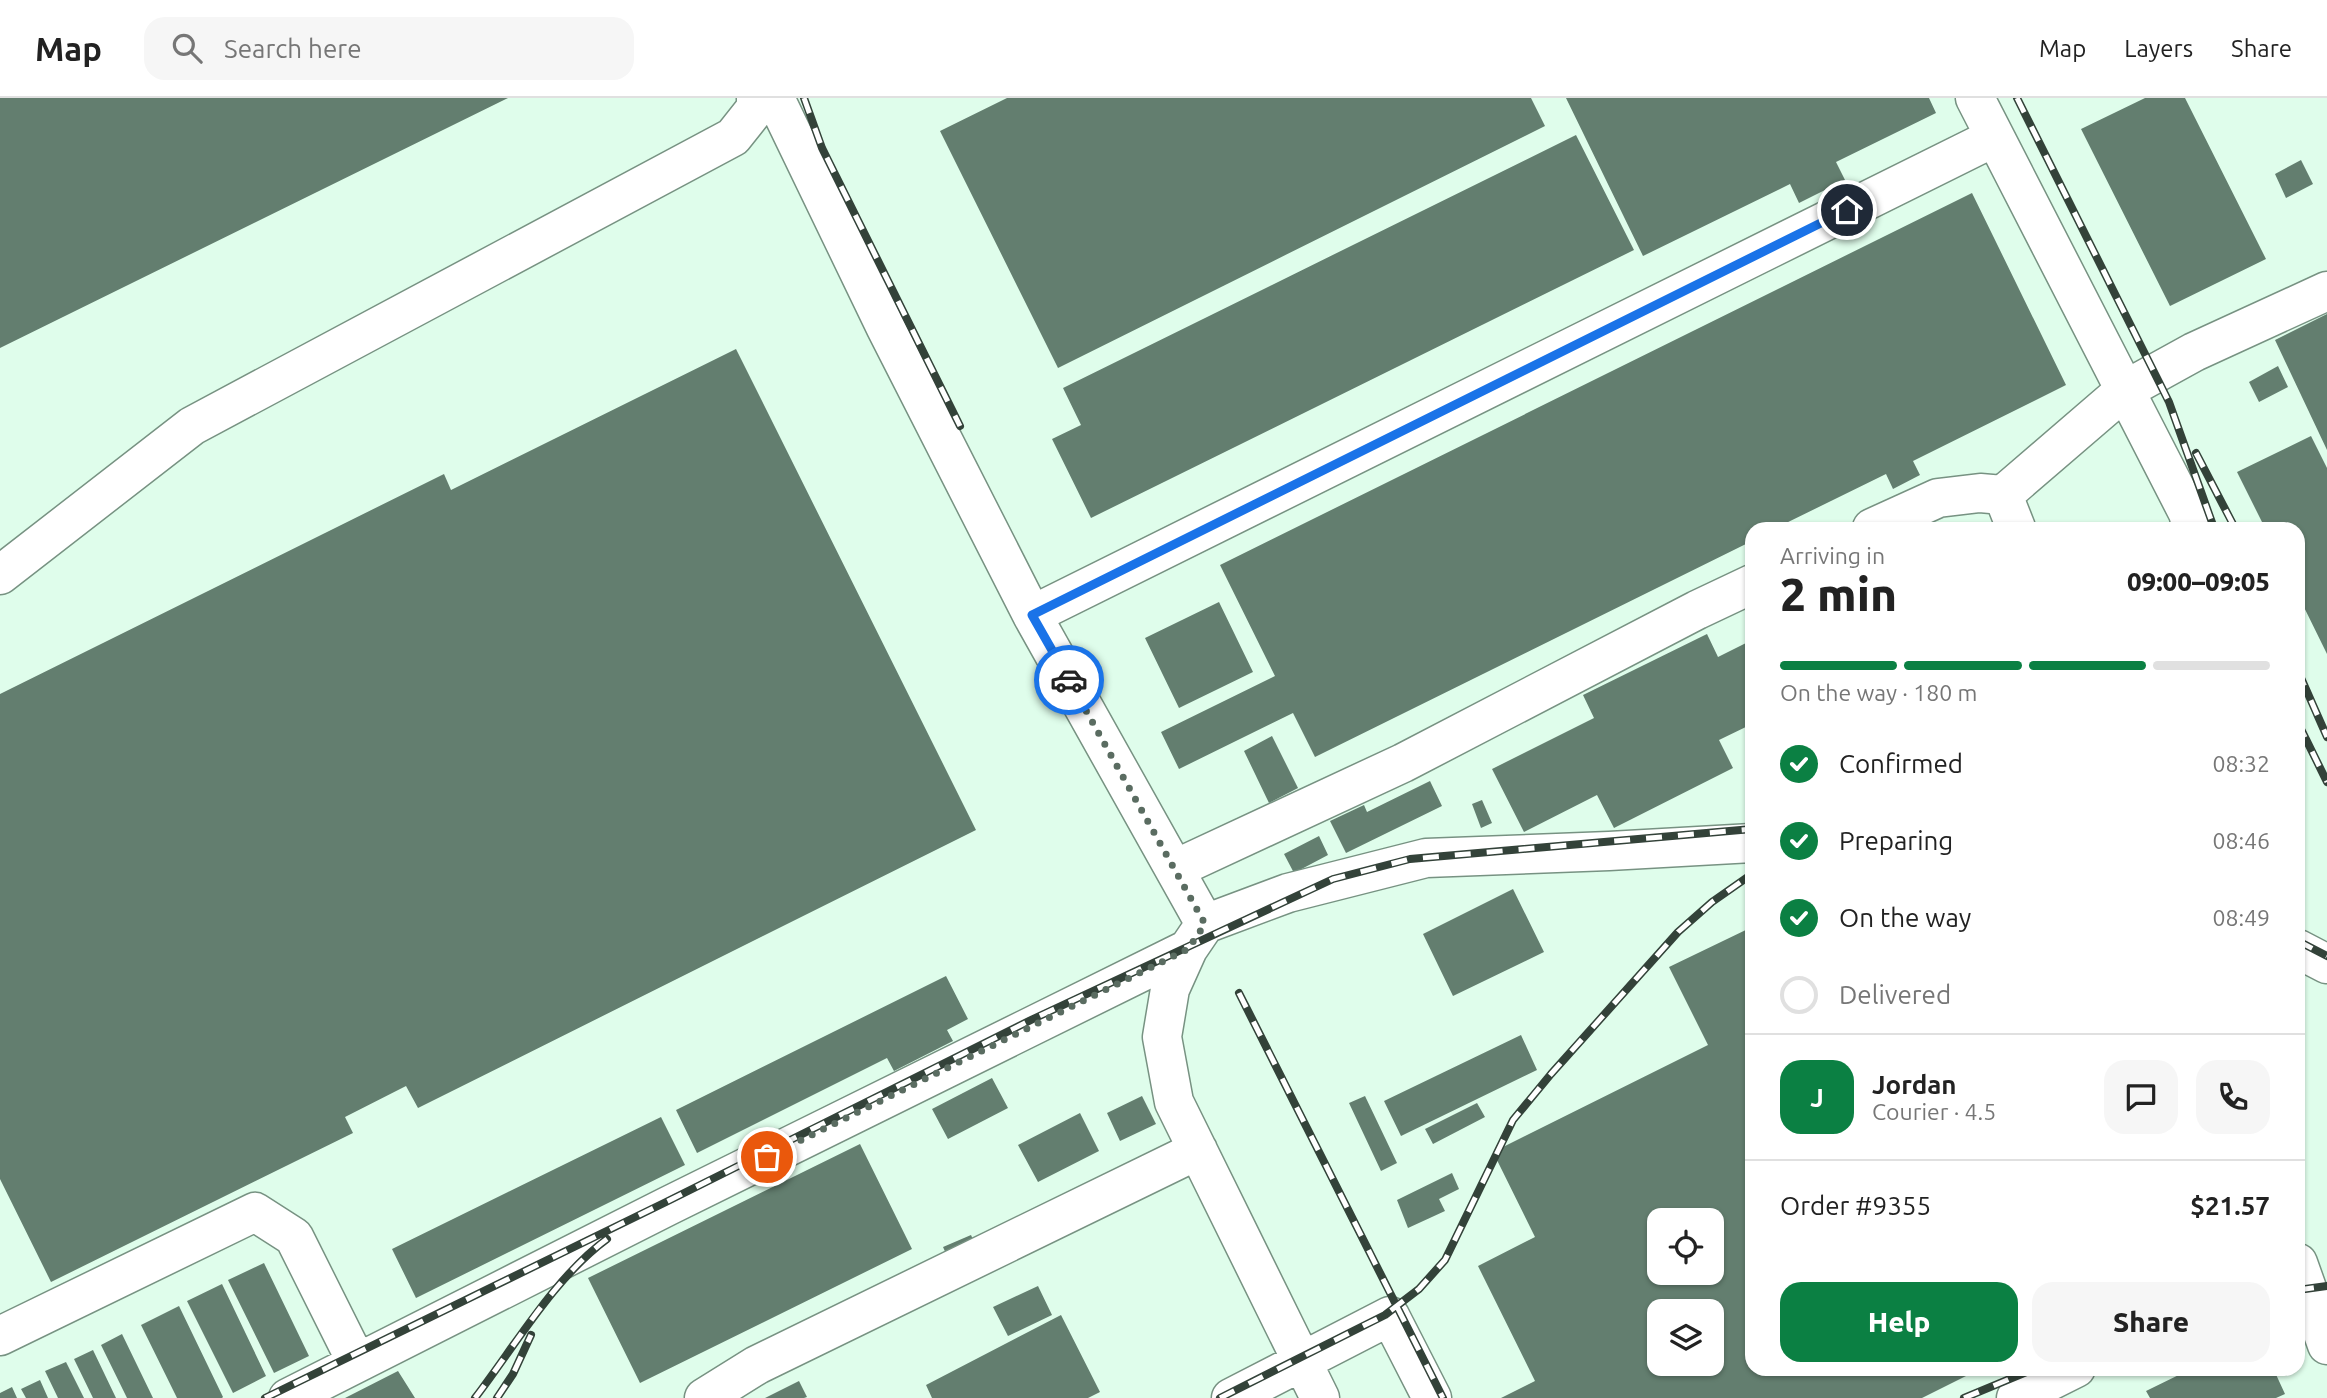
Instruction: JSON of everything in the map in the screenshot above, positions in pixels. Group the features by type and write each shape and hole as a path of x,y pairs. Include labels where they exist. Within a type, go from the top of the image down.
{"lane":[{"path":"0,575 192,426 733,137 755,108 756,98"},
{"path":"775,98 886,328 1032,615 1175,869 1196,937 1170,989 1162,1037 1174,1102 1320,1398"},
{"path":"1975,98 2190,522"},
{"path":"1032,615 1995,137"},
{"path":"1885,522 1938,498 1980,494 2009,512 2125,390 2194,352 2327,291"},
{"path":"1175,869 1404,763 1745,587"},
{"path":"288,1398 1288,892 1426,858 1745,844"},
{"path":"2305,953 2327,964"},
{"path":"704,1398 757,1365 1198,1150"},
{"path":"0,1336 255,1212 294,1237 356,1363"},
{"path":"2307,1282 2327,1345"},
{"path":"1231,1398 1390,1316 1432,1398"},
{"path":"2015,1398 2060,1376"}],"building":[{"path":"0,98 508,98 0,348"},
{"path":"1007,98 1531,98 1545,126 1058,368 940,131"},
{"path":"1566,98 1929,98 1936,113 1836,162 1845,180 1799,203 1790,184 1643,256"},
{"path":"2145,98 2185,98 2266,259 2170,306 2081,129"},
{"path":"1576,135 1634,250 1091,518 1052,439 1081,425 1063,388"},
{"path":"2301,160 2313,184 2286,198 2275,174"},
{"path":"1972,193 2066,385 1913,461 1920,475 1893,489 1886,474 1788,522 1745,522 1745,544 1315,757 1293,713 1179,769 1161,732 1275,676 1220,565"},
{"path":"2327,314 2327,450 2275,340"},
{"path":"736,349 976,830 418,1108 406,1086 345,1117 353,1133 51,1282 0,1179 0,694 444,474 451,490"},
{"path":"2278,366 2288,387 2259,402 2249,382"},
{"path":"2311,436 2327,468 2327,654 2305,609 2305,522 2262,522 2237,472"},
{"path":"1219,602 1253,672 1179,708 1145,638"},
{"path":"1707,634 1718,657 1745,644 1745,727 1719,740 1733,768 1614,828 1597,795 1524,832 1492,769 1594,718 1583,695"},
{"path":"1272,736 1298,788 1269,803 1244,751"},
{"path":"1430,781 1442,806 1346,853 1330,821 1364,805 1367,812"},
{"path":"1482,800 1492,823 1481,828 1472,804"},
{"path":"1319,836 1328,855 1294,873 1284,854"},
{"path":"1513,889 1544,952 1453,996 1423,934"},
{"path":"1745,930 1745,1376 1966,1376 1922,1398 1501,1398 1535,1381 1478,1266 1535,1237 1493,1152 1708,1045 1669,967"},
{"path":"946,976 968,1019 947,1030 953,1041 894,1071 887,1058 697,1153 676,1110"},
{"path":"1521,1035 1537,1070 1401,1136 1384,1101"},
{"path":"992,1078 1008,1108 948,1139 932,1109"},
{"path":"1142,1096 1156,1124 1120,1141 1107,1113"},
{"path":"1365,1096 1397,1163 1381,1171 1349,1103"},
{"path":"1477,1103 1485,1117 1433,1144 1425,1129"},
{"path":"1080,1113 1099,1151 1038,1182 1018,1145"},
{"path":"661,1117 685,1165 416,1298 392,1249"},
{"path":"860,1144 912,1249 640,1383 588,1278"},
{"path":"1452,1173 1459,1189 1439,1199 1445,1211 1408,1228 1397,1200"},
{"path":"971,1235 976,1246 948,1258 943,1247"},
{"path":"264,1263 309,1356 274,1373 228,1280"},
{"path":"222,1284 266,1376 233,1393 187,1301"},
{"path":"1038,1286 1052,1315 1008,1336 993,1307"},
{"path":"179,1306 222,1398 177,1398 141,1325"},
{"path":"1061,1315 1100,1392 1088,1398 932,1398 926,1385"},
{"path":"122,1334 153,1398 127,1398 101,1345"},
{"path":"93,1350 116,1398 93,1398 74,1359"},
{"path":"66,1362 84,1398 58,1398 45,1371"},
{"path":"398,1371 415,1398 345,1398"},
{"path":"2177,1376 2277,1376 2285,1394 2276,1398 2150,1398 2146,1391"},
{"path":"40,1380 48,1398 26,1398 21,1389"},
{"path":"799,1381 807,1397 765,1398"},
{"path":"12,1387 17,1398 0,1398 0,1393"}],"railway":[{"path":"804,98 822,148 960,426"},
{"path":"2017,98 2169,402 2212,522"},
{"path":"2196,453 2232,522"},
{"path":"2305,687 2327,737"},
{"path":"2305,737 2327,782"},
{"path":"265,1398 1033,1019 1333,879 1410,859 1745,830"},
{"path":"1220,1398 1385,1315 1419,1289 1445,1260 1513,1120 1678,932 1712,902 1745,879"},
{"path":"2305,945 2327,956"},
{"path":"1239,993 1443,1398"},
{"path":"475,1398 552,1293 607,1239"},
{"path":"2305,1289 2327,1286"},
{"path":"497,1398 513,1374 531,1335"},
{"path":"1964,1398 2017,1376"}],"way so far":[{"path":"767,1157 1188,949 1205,924 1069,680"}],"route":[{"path":"1069,680 1032,615 1847,210"}]}
